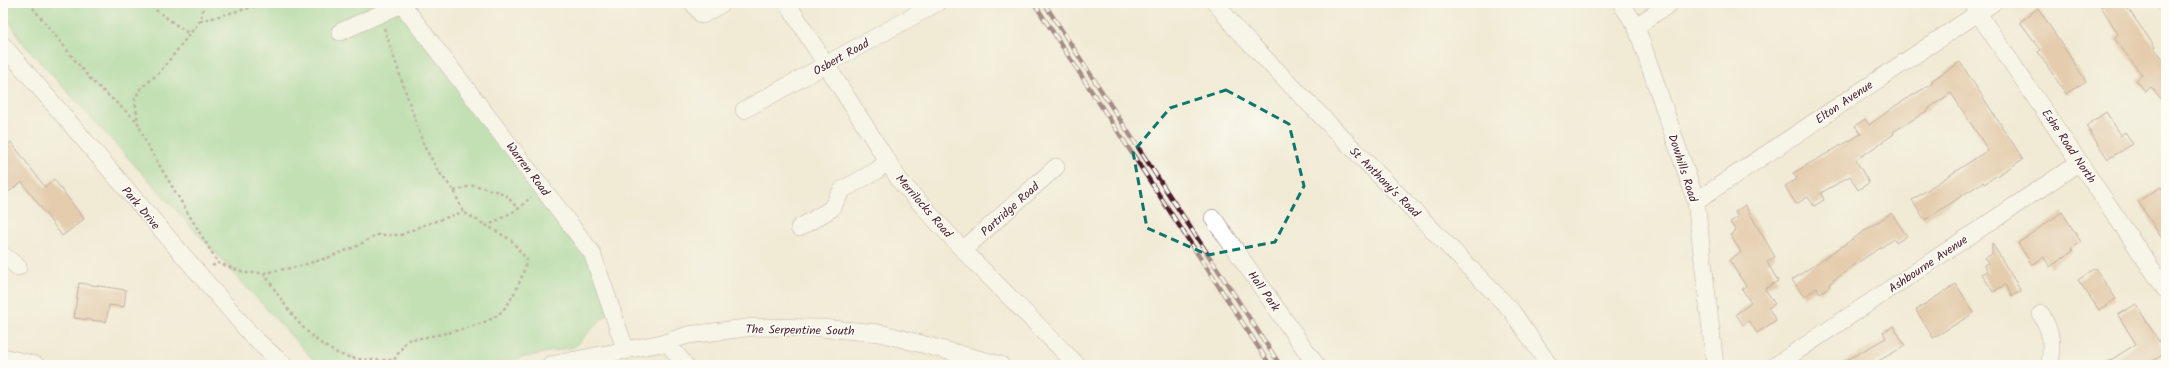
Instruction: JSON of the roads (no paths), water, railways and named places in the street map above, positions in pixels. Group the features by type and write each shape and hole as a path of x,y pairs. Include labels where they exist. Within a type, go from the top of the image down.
{"street":[{"path":"340,32 401,3"},
{"name":"Warren Road","path":"401,3 592,253 626,351"},
{"path":"693,3 702,15 723,3"},
{"name":"Merrilocks Road","path":"787,3 900,181 963,250 1077,365"},
{"name":"Osbert Road","path":"744,110 937,3"},
{"name":"St Anthony's Road","path":"1216,3 1236,30 1511,310 1549,365"},
{"name":"Dowhills Road","path":"1621,3 1636,26 1696,201 1716,365"},
{"path":"1636,26 1671,3"},
{"name":"Elton Avenue","path":"1696,201 1974,8 1992,3"},
{"name":"Eshe Road North","path":"1974,8 2166,290"},
{"name":"Park Drive","path":"3,45 254,338 284,365"},
{"path":"799,228 831,209 842,190 876,171 888,161"},
{"name":"Ashbourne Avenue","path":"1776,365 2080,162"},
{"name":"Partridge Road","path":"963,250 1056,167"},
{"name":"Hall Park","path":"1213,218 1316,365"},
{"path":"3,255 18,267"},
{"path":"2041,314 2049,327 2052,345 2050,365"},
{"name":"The Serpentine South","path":"550,365 668,342 688,335 754,327 821,328 880,333 1001,365"},
{"path":"668,342 685,365"},
{"path":"3,357 36,365"}],"railway":[{"path":"1034,3 1270,365"},
{"path":"1044,3 1280,365"}]}
